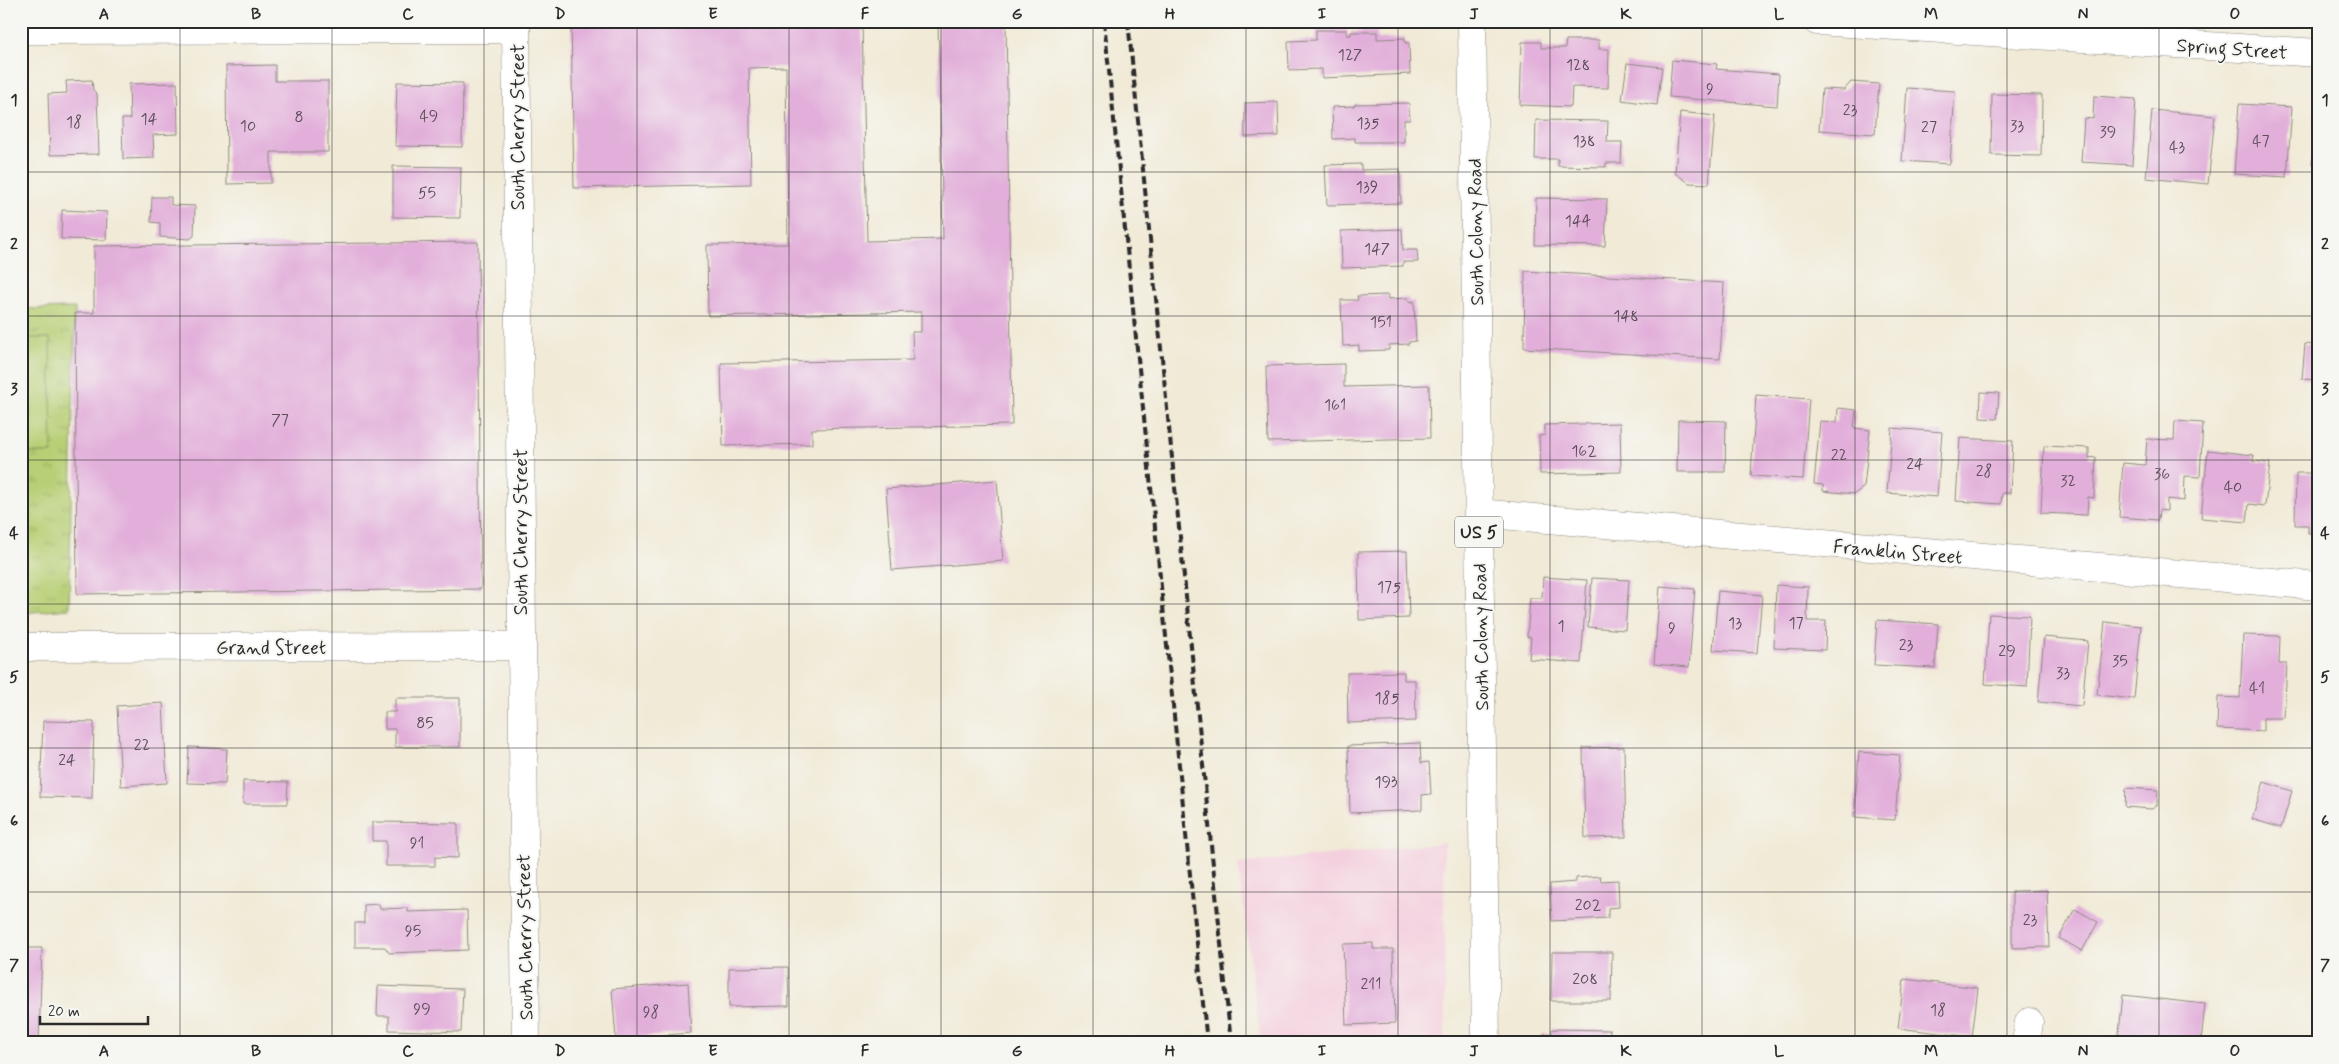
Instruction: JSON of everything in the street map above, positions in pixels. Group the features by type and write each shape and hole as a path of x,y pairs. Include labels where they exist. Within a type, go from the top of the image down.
{"street":[{"name":"South Colony Road","path":"1472,21 1486,1043"},
{"name":"Spring Street","path":"1816,21 2318,53"},
{"path":"21,30 516,25"},
{"name":"South Cherry Street","path":"516,25 526,1043"},
{"name":"Franklin Street","path":"1478,513 2318,586"},
{"name":"Grand Street","path":"21,647 521,646"}],"shaded area":[{"path":"1444,843 1445,1043 1261,1043 1238,864"}],"green space":[{"path":"75,308 69,609 21,613 21,309"},
{"path":"21,338 50,338 52,453 21,453"}],"building":[{"path":"571,21 862,21 867,241 943,239 938,21 1006,21 1012,425 812,429 812,444 723,446 721,363 913,360 912,332 921,332 921,312 708,316 707,245 788,244 786,67 749,68 751,184 574,188"},
{"path":"1316,30 1347,30 1347,35 1351,35 1351,32 1377,32 1377,39 1405,38 1405,43 1409,43 1410,74 1322,78 1322,69 1289,70 1288,41 1316,40"},
{"path":"1566,40 1599,40 1599,49 1609,49 1608,88 1572,87 1571,107 1520,105 1522,42 1541,42 1541,48 1565,48"},
{"path":"1672,60 1717,64 1716,69 1779,74 1777,106 1669,97"},
{"path":"1627,63 1662,67 1657,105 1622,100"},
{"path":"275,65 275,81 328,81 328,152 271,152 271,183 227,184 226,66"},
{"path":"92,80 93,90 97,94 99,154 50,155 48,94 67,93 66,81"},
{"path":"397,82 463,83 462,147 395,146"},
{"path":"1851,82 1879,84 1875,134 1819,130 1822,89 1844,90"},
{"path":"177,83 178,134 153,135 154,158 123,159 122,119 130,119 129,84"},
{"path":"1907,88 1955,91 1950,164 1902,161"},
{"path":"1992,94 2042,95 2041,156 1991,155"},
{"path":"2094,96 2136,99 2132,165 2081,162 2084,118 2093,119"},
{"path":"1278,102 1279,136 1245,137 1245,103"},
{"path":"1409,103 1410,120 1404,120 1404,142 1355,142 1355,138 1333,139 1332,107 1354,106 1355,104"},
{"path":"2239,104 2292,107 2287,177 2234,174"},
{"path":"2152,110 2215,116 2208,184 2146,178"},
{"path":"1680,112 1715,116 1709,184 1689,183 1675,173"},
{"path":"2315,114 2318,114 2318,164 2312,164"},
{"path":"1536,120 1608,121 1607,142 1622,142 1621,163 1606,163 1606,167 1558,166 1558,159 1535,159"},
{"path":"1361,164 1361,170 1400,169 1401,203 1327,205 1325,165"},
{"path":"393,166 461,167 460,218 393,217"},
{"path":"152,197 171,197 171,205 195,206 194,236 190,239 160,237 160,223 151,222"},
{"path":"1536,198 1607,199 1605,246 1535,245"},
{"path":"62,210 107,212 106,240 61,239"},
{"path":"1402,229 1403,250 1417,250 1418,262 1403,262 1403,266 1342,268 1341,231"},
{"path":"478,242 481,589 77,594 75,313 94,313 94,246"},
{"path":"1525,271 1724,283 1720,359 1524,348"},
{"path":"1388,295 1388,299 1408,298 1409,302 1414,301 1416,341 1409,342 1409,344 1389,345 1389,350 1359,351 1359,345 1343,346 1341,300 1358,300 1357,296"},
{"path":"2305,344 2318,345 2318,380 2302,379"},
{"path":"1344,364 1344,387 1429,385 1430,438 1268,442 1266,366"},
{"path":"1981,392 1999,393 1997,419 1980,418"},
{"path":"1756,395 1809,399 1803,479 1751,476"},
{"path":"1838,408 1856,410 1854,428 1870,430 1864,487 1854,494 1823,491 1823,485 1814,484 1820,421 1837,422"},
{"path":"1678,420 1726,421 1725,472 1677,472"},
{"path":"2175,421 2203,423 2200,477 2185,476 2184,501 2167,499 2167,511 2159,510 2158,520 2119,517 2123,463 2145,465 2147,439 2174,440"},
{"path":"1620,423 1621,472 1540,474 1539,436 1545,435 1545,425"},
{"path":"1892,428 1942,432 1937,497 1887,493"},
{"path":"1960,438 2013,441 2010,493 2002,493 2001,504 1956,501"},
{"path":"2044,446 2089,448 2089,458 2096,457 2094,498 2088,497 2087,515 2041,513"},
{"path":"2208,450 2254,455 2253,461 2270,463 2265,506 2249,504 2247,522 2201,518"},
{"path":"2296,473 2318,473 2318,533 2308,533 2308,525 2295,525"},
{"path":"997,480 1003,561 892,570 886,489"},
{"path":"1407,551 1409,618 1359,620 1358,552"},
{"path":"1543,577 1587,580 1581,663 1529,659 1531,637 1527,637 1530,598 1542,598"},
{"path":"1592,578 1629,580 1625,630 1588,627"},
{"path":"1776,585 1808,587 1807,621 1826,621 1825,650 1774,648"},
{"path":"1660,586 1695,589 1689,667 1654,664"},
{"path":"1718,591 1762,595 1757,653 1713,650"},
{"path":"1989,614 2030,616 2027,687 1985,684"},
{"path":"1877,620 1938,624 1935,668 1874,665"},
{"path":"2105,622 2141,626 2134,699 2097,695"},
{"path":"2243,635 2280,636 2279,664 2287,664 2284,718 2263,718 2263,731 2217,729 2218,697 2240,698"},
{"path":"2044,637 2088,641 2082,706 2038,702"},
{"path":"1404,672 1404,680 1415,680 1416,721 1348,723 1347,673"},
{"path":"395,698 460,698 460,747 395,747 395,729 385,729 385,712 395,712"},
{"path":"163,703 167,783 121,786 117,706"},
{"path":"43,721 94,722 92,798 40,797"},
{"path":"1420,743 1421,763 1429,762 1431,794 1422,795 1422,810 1350,813 1348,746"},
{"path":"189,747 227,749 225,784 187,783"},
{"path":"1624,747 1626,837 1585,838 1583,748"},
{"path":"1859,752 1900,755 1895,820 1854,817"},
{"path":"243,781 288,782 287,804 243,804"},
{"path":"2264,782 2292,791 2281,828 2252,819"},
{"path":"2126,788 2158,790 2157,805 2152,809 2125,807"},
{"path":"372,822 458,823 458,858 435,857 435,866 386,866 386,841 372,841"},
{"path":"1600,876 1601,881 1618,880 1619,907 1608,908 1608,918 1552,921 1550,884 1576,882 1576,878"},
{"path":"2047,890 2049,947 2012,948 2012,891"},
{"path":"379,904 380,909 408,908 408,912 467,910 468,950 389,953 385,947 355,947 355,923 364,923 364,905"},
{"path":"2075,909 2098,922 2082,951 2059,938"},
{"path":"1373,943 1373,949 1393,949 1395,1023 1346,1025 1343,944"},
{"path":"21,948 42,948 39,1043 21,1043"},
{"path":"1552,952 1612,952 1611,1001 1551,1001"},
{"path":"788,967 789,1006 729,1007 729,968"},
{"path":"1904,979 1978,988 1972,1037 1898,1028"},
{"path":"688,983 691,1033 616,1039 612,989"},
{"path":"378,986 463,989 461,1032 389,1030 389,1016 377,1016"},
{"path":"2123,995 2205,1004 2201,1043 2118,1043"},
{"path":"1552,1029 1610,1030 1609,1043 1543,1043 1543,1034 1552,1034"}],"railway":[{"path":"1104,21 1207,1043"},
{"path":"1128,21 1231,1043"}]}
